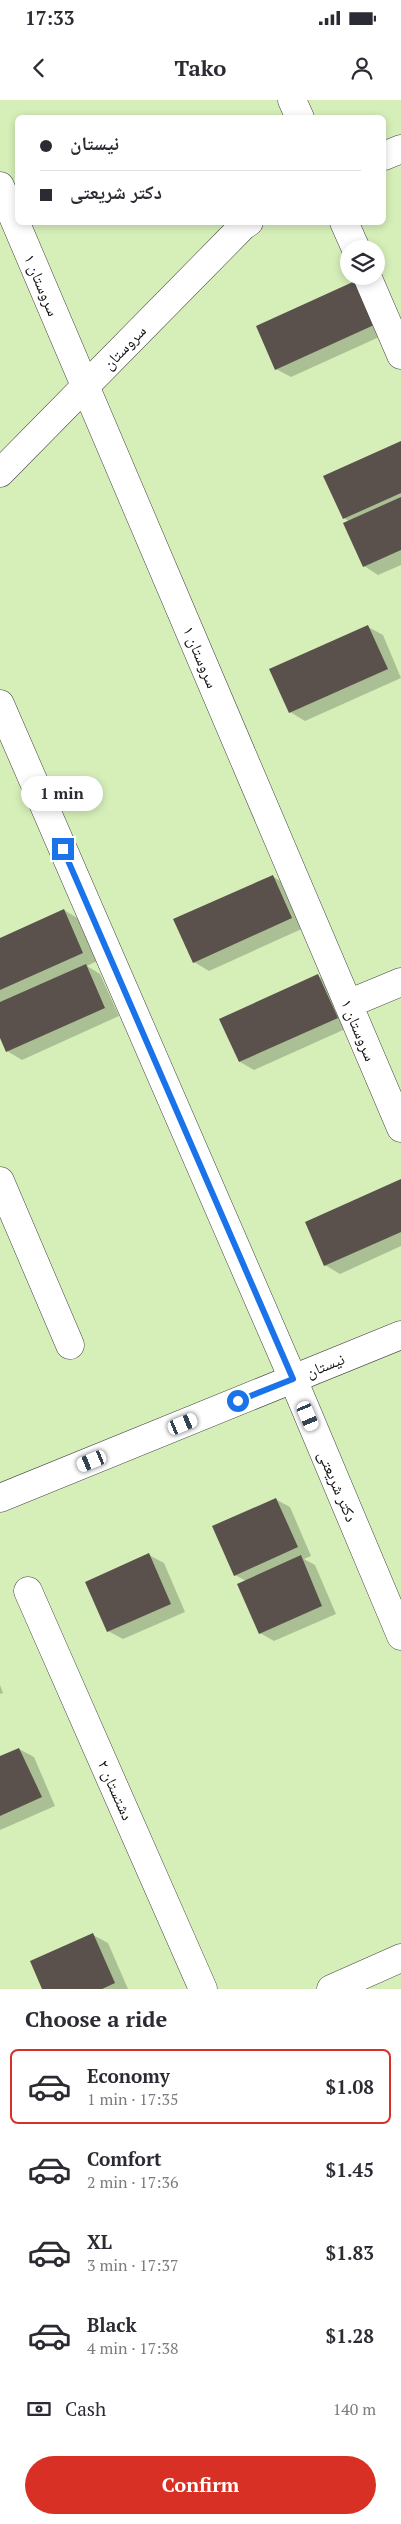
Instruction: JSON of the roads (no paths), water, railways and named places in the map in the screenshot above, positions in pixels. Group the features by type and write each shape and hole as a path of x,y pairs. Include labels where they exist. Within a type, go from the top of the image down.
{"street":[{"path":"292,100 299,115"},
{"path":"386,155 401,149"},
{"name":"سروستان ۱","path":"0,186 15,221"},
{"name":"سروستان ۱","path":"17,225 401,1128"},
{"name":"سروستان","path":"0,473 244,225"},
{"path":"345,225 352,240"},
{"path":"371,285 401,355"},
{"name":"دکتر شریعتی","path":"0,704 8,742 293,1379 401,1636"},
{"path":"348,1004 401,982"},
{"path":"0,1181 70,1345"},
{"name":"نیستان","path":"0,1498 401,1335"},
{"name":"دشتستان ۲","path":"28,1591 203,1989"},
{"path":"331,1989 401,1958"}]}
